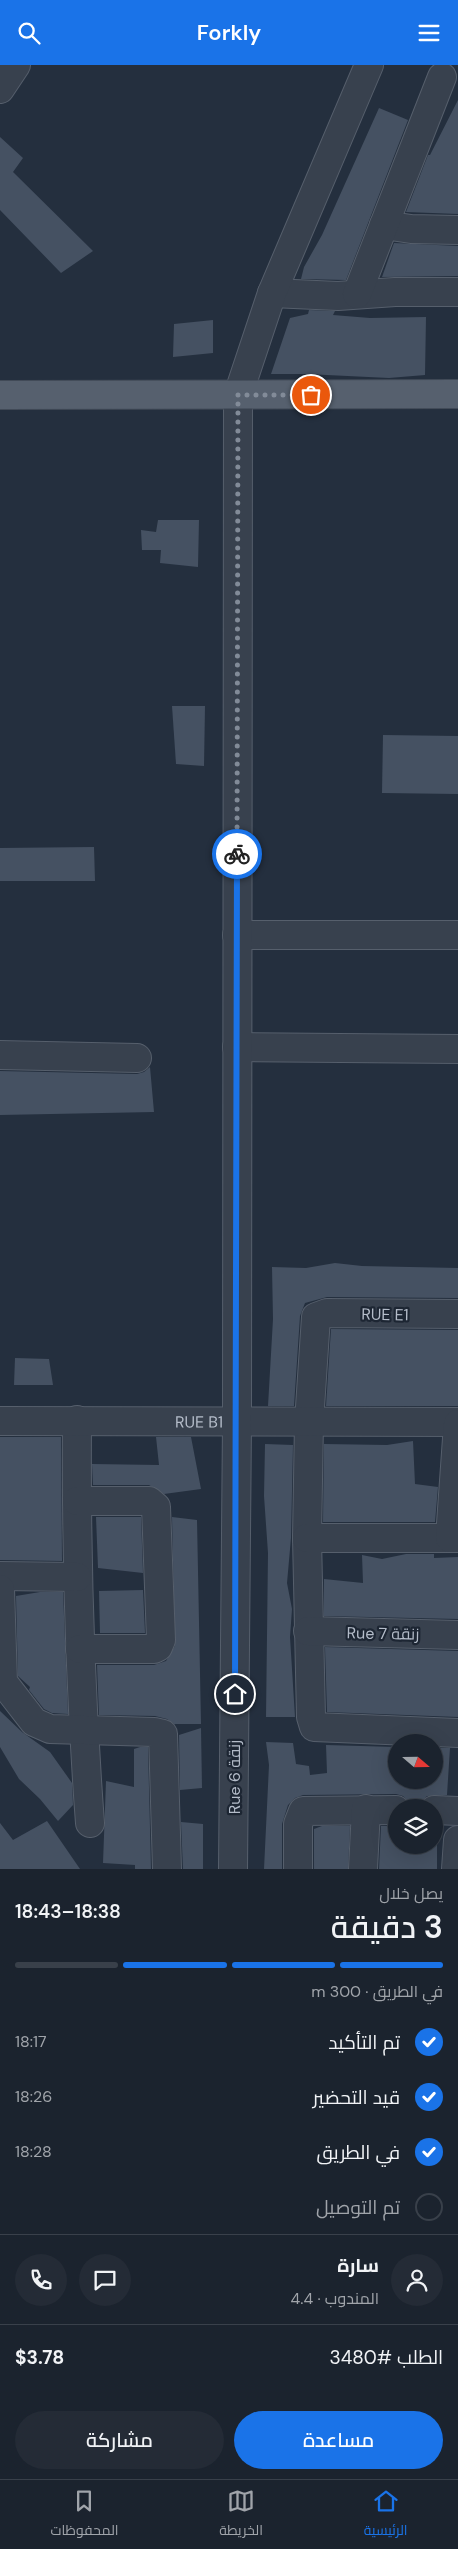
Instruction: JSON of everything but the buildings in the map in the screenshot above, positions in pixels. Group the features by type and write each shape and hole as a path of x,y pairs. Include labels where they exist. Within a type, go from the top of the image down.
{"main road":[{"path":"0,395 458,394"}],"street":[{"path":"0,89 16,65"},
{"name":"Rue 6 زنقة","path":"233,1869 237,1422 238,395 272,293 369,65"},
{"path":"356,294 443,79"},
{"path":"384,225 411,229 458,230"},
{"path":"272,293 458,292"},
{"path":"237,935 458,935"},
{"path":"237,1047 458,1049"},
{"path":"0,1055 137,1058"},
{"name":"RUE E1","path":"309,1422 315,1321 318,1315 327,1313 458,1314"},
{"name":"RUE B1","path":"0,1421 458,1423"},
{"path":"77,1421 80,1649 83,1728 90,1823"},
{"path":"309,1422 307,1538 311,1717 317,1729 458,1733"},
{"path":"307,1538 454,1538 458,1423"},
{"path":"77,1501 147,1501 152,1502 156,1507 161,1640 158,1647 154,1649 80,1649"},
{"path":"0,1576 78,1577"},
{"path":"0,1589 2,1677 5,1688 34,1722 41,1727 50,1729 83,1728 163,1734 167,1869"},
{"name":"Rue 7 زنقة","path":"308,1631 458,1635"},
{"path":"364,1869 366,1809"},
{"path":"298,1869 298,1824 303,1811 388,1810"},
{"path":"443,1811 458,1811"},
{"path":"456,1869 458,1840"}],"way so far":[{"path":"237,854 238,395 311,395"}],"route":[{"path":"235,1694 237,854"}]}
